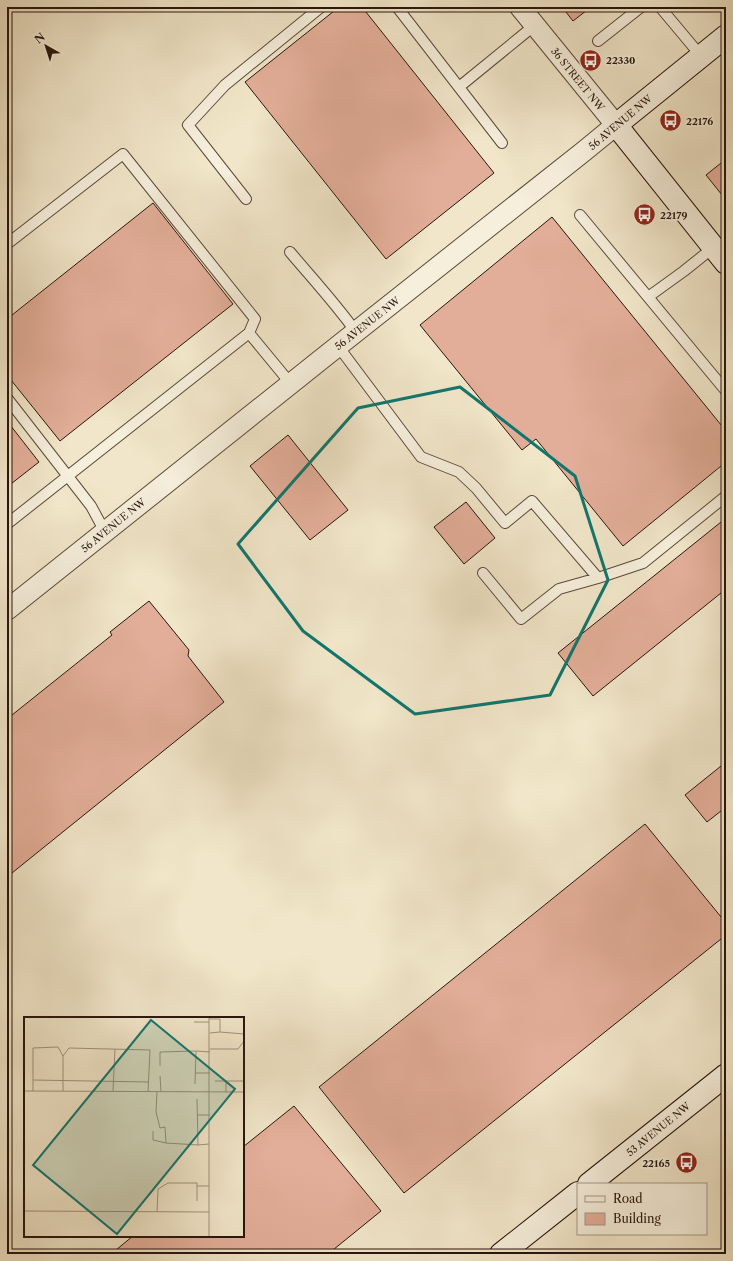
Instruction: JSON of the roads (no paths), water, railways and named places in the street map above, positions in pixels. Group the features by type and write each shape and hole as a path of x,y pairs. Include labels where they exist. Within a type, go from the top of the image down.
{"street":[{"name":"36 STREET NW","path":"520,7 720,255"},
{"name":"56 AVENUE NW","path":"7,610 577,157 726,36"},
{"name":"53 AVENUE NW","path":"590,1183 726,1075"},
{"path":"501,1254 577,1194"}],"lane":[{"path":"246,199 188,126 225,85 321,7"},
{"path":"397,7 502,143"},
{"path":"598,41 641,7"},
{"path":"660,7 701,56"},
{"path":"459,87 534,25"},
{"path":"7,244 122,154 255,319 249,333 7,524"},
{"path":"580,215 726,391"},
{"path":"290,252 339,309 356,332"},
{"path":"648,297 684,271 720,255"},
{"path":"249,333 291,384"},
{"path":"338,346 421,457 459,472 476,488 505,522 532,501 598,578"},
{"path":"7,398 91,506 105,532"},
{"path":"483,573 521,619 559,590 643,563 726,496"}],"place":[{"name":"22330","path":"590,60"},
{"name":"22176","path":"671,121"},
{"name":"22179","path":"644,215"},
{"name":"22165","path":"686,1163"}]}
